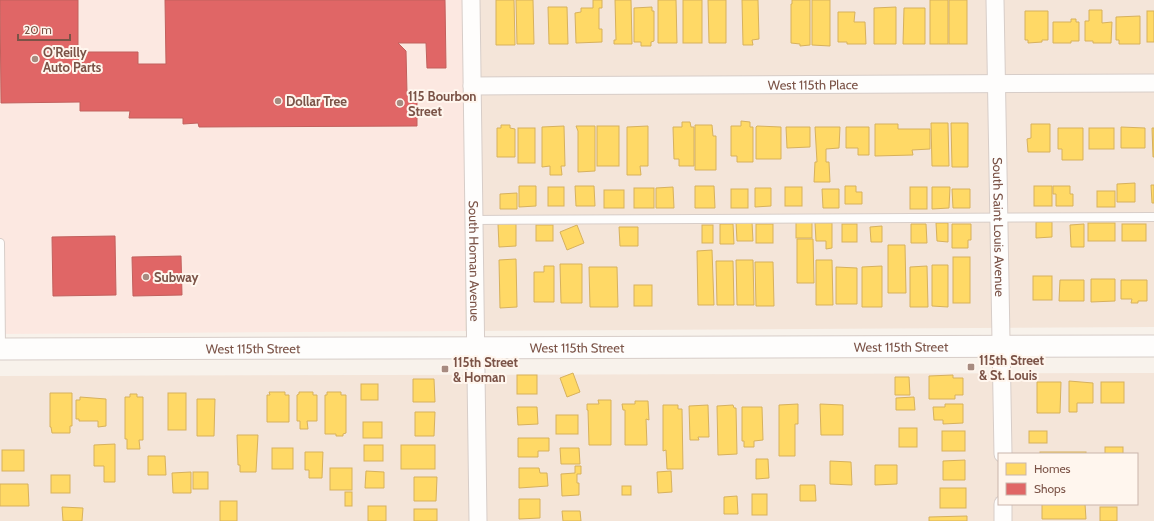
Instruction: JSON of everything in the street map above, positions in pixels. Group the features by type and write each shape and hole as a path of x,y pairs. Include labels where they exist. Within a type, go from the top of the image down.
{"street":[{"name":"South Homan Avenue","path":"471,0 478,521"},
{"name":"South Saint Louis Avenue","path":"995,0 1003,453"},
{"name":"West 115th Place","path":"472,86 997,85 1154,83"},
{"name":"West 115th Street","path":"1,349 1154,346"},
{"path":"1003,505 1003,521"}],"lane":[{"path":"474,220 1154,217"},
{"path":"0,243 1,349"}],"shaded area":[{"path":"0,0 465,0 465,331 0,334"},
{"path":"465,0 1154,0 1154,327 465,331"},
{"path":"1154,373 1154,521 0,521 0,376"}],"building: Homes":[{"path":"496,0 514,0 515,45 496,45"},
{"path":"516,0 533,0 534,44 517,44"},
{"path":"593,0 602,0 602,8 599,8 599,29 602,29 602,42 576,43 575,13 581,12 581,8 593,8"},
{"path":"615,0 631,0 632,44 614,44 614,40 616,40"},
{"path":"658,0 676,0 677,43 658,43"},
{"path":"683,0 702,0 702,43 683,43"},
{"path":"708,0 726,0 726,43 709,43"},
{"path":"742,0 758,0 759,39 752,40 753,45 743,45"},
{"path":"792,0 810,0 810,45 800,46 800,44 791,43"},
{"path":"812,0 830,0 830,46 812,45"},
{"path":"930,0 948,0 948,44 930,44"},
{"path":"949,0 967,0 967,44 949,44"},
{"path":"548,7 567,7 568,44 549,44"},
{"path":"652,7 652,11 654,11 654,41 651,42 651,46 641,46 641,42 634,42 634,8"},
{"path":"896,7 896,44 874,44 874,8"},
{"path":"904,8 925,8 925,44 903,44"},
{"path":"1089,10 1102,10 1102,23 1112,22 1111,43 1093,43 1093,41 1085,41 1085,21 1089,21"},
{"path":"1025,11 1048,11 1048,40 1028,43 1028,40 1025,40"},
{"path":"1147,11 1154,11 1154,42 1147,42"},
{"path":"838,12 855,12 854,22 865,22 866,44 847,44 847,42 838,42"},
{"path":"1140,16 1140,44 1119,44 1119,40 1116,40 1116,17"},
{"path":"1071,19 1076,19 1076,22 1079,22 1079,41 1071,41 1071,43 1053,43 1053,22 1071,22"},
{"path":"741,121 750,122 750,127 753,127 753,162 737,162 737,156 731,156 731,126 741,126"},
{"path":"682,122 690,122 691,127 694,127 694,166 679,166 679,159 674,159 673,127 682,127"},
{"path":"931,123 948,123 949,166 932,166"},
{"path":"951,123 968,123 968,167 952,167"},
{"path":"875,124 898,124 898,129 930,129 930,149 912,150 913,155 875,156"},
{"path":"1031,124 1050,124 1050,152 1028,152 1027,139 1031,138"},
{"path":"501,125 510,125 510,128 515,129 515,157 497,157 497,128 501,128"},
{"path":"695,125 712,125 713,136 716,136 716,170 695,170"},
{"path":"564,126 565,166 561,166 562,175 550,175 550,166 542,167 542,127"},
{"path":"576,126 595,126 595,171 578,172 578,131"},
{"path":"597,126 619,126 619,166 597,166"},
{"path":"648,126 648,166 640,166 641,175 627,175 627,127"},
{"path":"757,126 781,127 781,159 756,159"},
{"path":"786,127 810,127 810,147 787,148"},
{"path":"815,127 840,127 839,148 826,149 826,162 829,162 830,182 814,182 815,162 817,162"},
{"path":"846,127 869,127 869,155 858,155 858,148 846,148"},
{"path":"1121,127 1145,128 1145,148 1121,148"},
{"path":"518,128 535,128 535,163 518,163"},
{"path":"1058,128 1083,128 1083,160 1062,160 1062,149 1058,149"},
{"path":"1089,128 1114,128 1114,149 1089,149"},
{"path":"1152,128 1154,128 1154,157 1153,157"},
{"path":"1135,183 1135,202 1117,202 1117,184"},
{"path":"1151,185 1154,185 1154,203 1152,203"},
{"path":"519,186 536,186 536,206 519,207"},
{"path":"575,186 594,186 595,206 576,206"},
{"path":"695,186 714,186 715,208 695,208"},
{"path":"845,186 856,186 856,192 862,192 862,204 845,204"},
{"path":"1034,186 1052,186 1052,206 1034,206"},
{"path":"1053,186 1070,186 1070,194 1073,194 1073,206 1056,206 1056,194 1053,194"},
{"path":"548,187 564,187 564,206 548,206"},
{"path":"673,187 674,208 656,208 656,188"},
{"path":"785,187 802,187 802,206 785,206"},
{"path":"910,187 927,187 927,209 910,209"},
{"path":"932,187 950,187 949,208 932,209"},
{"path":"634,188 654,188 654,208 634,208"},
{"path":"755,188 771,188 771,206 755,207"},
{"path":"731,189 748,189 748,208 731,208"},
{"path":"822,189 839,189 839,208 823,208"},
{"path":"952,189 970,189 970,208 953,208"},
{"path":"604,190 624,190 624,208 604,208"},
{"path":"1097,191 1115,191 1115,207 1097,207"},
{"path":"517,193 517,209 500,209 500,194"},
{"path":"736,222 752,222 753,241 737,241"},
{"path":"796,222 812,222 812,238 796,238"},
{"path":"1036,222 1052,222 1052,237 1036,238"},
{"path":"815,223 832,223 832,248 826,249 826,241 816,241"},
{"path":"936,223 948,223 948,242 937,241"},
{"path":"1088,223 1115,223 1115,241 1088,241"},
{"path":"498,224 516,224 516,246 499,247"},
{"path":"720,224 733,224 734,244 720,244"},
{"path":"756,224 773,224 773,243 756,243"},
{"path":"842,224 857,224 857,242 842,242"},
{"path":"911,224 926,224 927,243 911,243"},
{"path":"952,224 971,224 971,240 968,240 968,248 952,248"},
{"path":"1084,224 1084,247 1071,247 1070,225"},
{"path":"1122,224 1146,224 1146,241 1122,241"},
{"path":"536,225 553,225 553,241 536,241"},
{"path":"577,225 584,243 567,250 560,232"},
{"path":"702,225 713,225 713,243 702,243"},
{"path":"882,226 882,242 871,242 870,227"},
{"path":"619,227 638,227 638,246 620,246"},
{"path":"797,239 813,239 814,283 797,283"},
{"path":"888,245 905,245 906,293 888,293"},
{"path":"712,250 714,305 698,305 697,251"},
{"path":"953,257 970,257 970,303 953,303"},
{"path":"516,259 517,307 500,308 499,260"},
{"path":"736,260 753,260 754,305 737,305"},
{"path":"816,260 832,260 833,305 816,305"},
{"path":"716,261 733,261 734,305 717,305"},
{"path":"755,262 773,262 774,306 756,306"},
{"path":"560,264 582,264 582,303 561,303"},
{"path":"932,265 948,265 948,307 932,306"},
{"path":"544,266 554,266 554,302 534,302 534,272 544,272"},
{"path":"882,266 882,307 862,307 862,267"},
{"path":"927,266 928,307 910,307 910,267"},
{"path":"589,267 617,267 618,307 590,307"},
{"path":"836,267 857,268 857,304 836,304"},
{"path":"1033,276 1052,276 1052,300 1033,300"},
{"path":"1091,279 1115,279 1115,301 1091,302"},
{"path":"1060,280 1084,280 1084,301 1059,301"},
{"path":"1121,280 1147,280 1147,301 1131,303 1132,299 1121,299"},
{"path":"634,285 652,285 652,306 634,306"},
{"path":"573,373 580,392 567,397 560,378"},
{"path":"517,375 537,375 537,394 517,394"},
{"path":"953,375 953,378 963,378 963,395 955,395 955,399 929,399 929,376"},
{"path":"895,377 909,377 910,395 895,395"},
{"path":"413,379 434,379 435,402 413,402"},
{"path":"1069,381 1093,383 1093,403 1077,403 1077,412 1069,412"},
{"path":"1037,382 1061,382 1060,413 1037,413"},
{"path":"1101,382 1124,382 1124,403 1101,403"},
{"path":"361,384 378,384 378,400 361,400"},
{"path":"269,392 285,392 285,395 289,395 289,422 267,422 267,395 270,395"},
{"path":"299,392 313,392 313,395 317,395 317,421 307,421 308,429 300,429 300,421 297,421 297,395"},
{"path":"327,392 341,392 341,395 346,395 346,433 343,434 343,436 336,436 336,434 325,434 325,395 327,395"},
{"path":"50,393 72,393 72,426 70,426 70,433 52,433 50,427"},
{"path":"168,393 186,393 186,430 168,430"},
{"path":"130,394 137,394 137,397 143,397 143,440 139,440 140,449 127,449 127,439 125,439 125,397 130,397"},
{"path":"80,397 106,399 106,426 98,427 98,421 79,421 79,419 76,419 76,400 80,400"},
{"path":"914,397 915,410 896,410 896,398"},
{"path":"197,399 215,399 214,436 197,436"},
{"path":"598,400 611,400 611,445 589,445 587,404 599,404"},
{"path":"635,401 648,401 649,420 646,419 647,445 625,445 625,410 623,410 622,404 635,404"},
{"path":"798,404 798,424 795,424 795,456 779,456 779,405"},
{"path":"820,404 843,405 843,435 821,435"},
{"path":"945,404 963,404 963,423 943,424 943,420 934,420 933,407 945,407"},
{"path":"663,405 678,405 678,409 682,409 683,469 667,469 666,450 663,451"},
{"path":"708,405 709,437 698,437 699,440 690,440 689,406"},
{"path":"733,405 734,408 736,408 737,454 718,455 717,406"},
{"path":"517,407 537,407 538,424 518,425"},
{"path":"742,407 762,407 763,440 754,441 754,447 744,447 744,441 742,441"},
{"path":"415,412 435,412 434,436 415,436"},
{"path":"556,415 578,415 578,434 556,434"},
{"path":"363,422 382,422 382,438 363,438"},
{"path":"899,428 917,428 917,447 899,447"},
{"path":"942,431 965,431 965,451 942,451"},
{"path":"1029,431 1047,431 1047,443 1029,443"},
{"path":"237,435 258,435 256,472 240,472 240,465 238,465"},
{"path":"518,438 549,438 549,451 538,451 538,457 518,457"},
{"path":"115,444 115,482 104,482 104,466 94,466 94,445"},
{"path":"364,445 383,445 383,461 364,461"},
{"path":"401,445 435,445 435,469 401,469"},
{"path":"1105,447 1123,447 1123,453 1105,453"},
{"path":"272,448 293,448 293,469 272,469"},
{"path":"560,448 579,448 580,464 561,464"},
{"path":"2,450 24,450 24,471 2,471"},
{"path":"305,452 323,452 322,478 309,478 309,470 305,470"},
{"path":"1040,452 1086,452 1086,453"},
{"path":"148,456 165,456 166,475 148,475"},
{"path":"756,459 768,459 769,478 756,479"},
{"path":"965,460 965,480 943,480 943,461"},
{"path":"830,461 851,462 852,485 830,484"},
{"path":"875,465 897,465 897,484 875,485"},
{"path":"575,466 581,466 581,474 577,474 579,495 562,496 561,474 575,473"},
{"path":"330,468 352,468 352,490 330,490"},
{"path":"519,468 539,468 540,473 547,473 548,486 519,488"},
{"path":"366,471 384,472 384,488 365,488"},
{"path":"671,471 672,492 658,493 657,472"},
{"path":"191,472 191,493 173,493 172,473"},
{"path":"193,472 208,472 208,489 193,489"},
{"path":"51,475 70,475 70,493 51,493"},
{"path":"414,477 437,477 436,501 414,501"},
{"path":"0,484 28,484 29,506 0,506"},
{"path":"800,485 815,485 816,501 800,501"},
{"path":"622,486 631,486 631,495 622,495"},
{"path":"940,488 966,488 966,508 940,508"},
{"path":"345,492 352,492 352,506 345,506"},
{"path":"752,494 767,494 767,515 752,515"},
{"path":"737,496 738,514 724,514 724,497"},
{"path":"519,499 540,499 540,518 519,519"},
{"path":"220,501 237,501 237,521 220,521"},
{"path":"1042,505 1085,505 1086,519 1042,519"},
{"path":"368,506 386,506 386,521 368,521"},
{"path":"62,507 83,508 82,521 63,521"},
{"path":"1100,507 1117,507 1117,521 1100,521"},
{"path":"414,509 437,509 437,521 414,521"},
{"path":"562,511 580,511 581,521 563,521"},
{"path":"967,516 967,521 929,521 929,517"}],"building: Shops":[{"path":"0,0 78,0 78,52 138,52 138,64 166,64 165,0 445,0 446,68 427,68 426,43 398,43 406,51 407,93 417,93 417,126 199,127 198,123 183,124 183,118 129,118 130,111 80,111 80,102 1,103"},
{"path":"115,236 116,295 53,296 52,237"},
{"path":"181,256 182,295 133,296 132,257"}],"place":[{"name":"O'Reilly Auto Parts","path":"35,59"},
{"name":"Dollar Tree","path":"278,101"},
{"name":"115 Bourbon Street","path":"400,103"},
{"name":"Subway","path":"146,277"},
{"name":"115th Street & St. Louis","path":"971,367"},
{"name":"115th Street & Homan","path":"445,369"}]}
